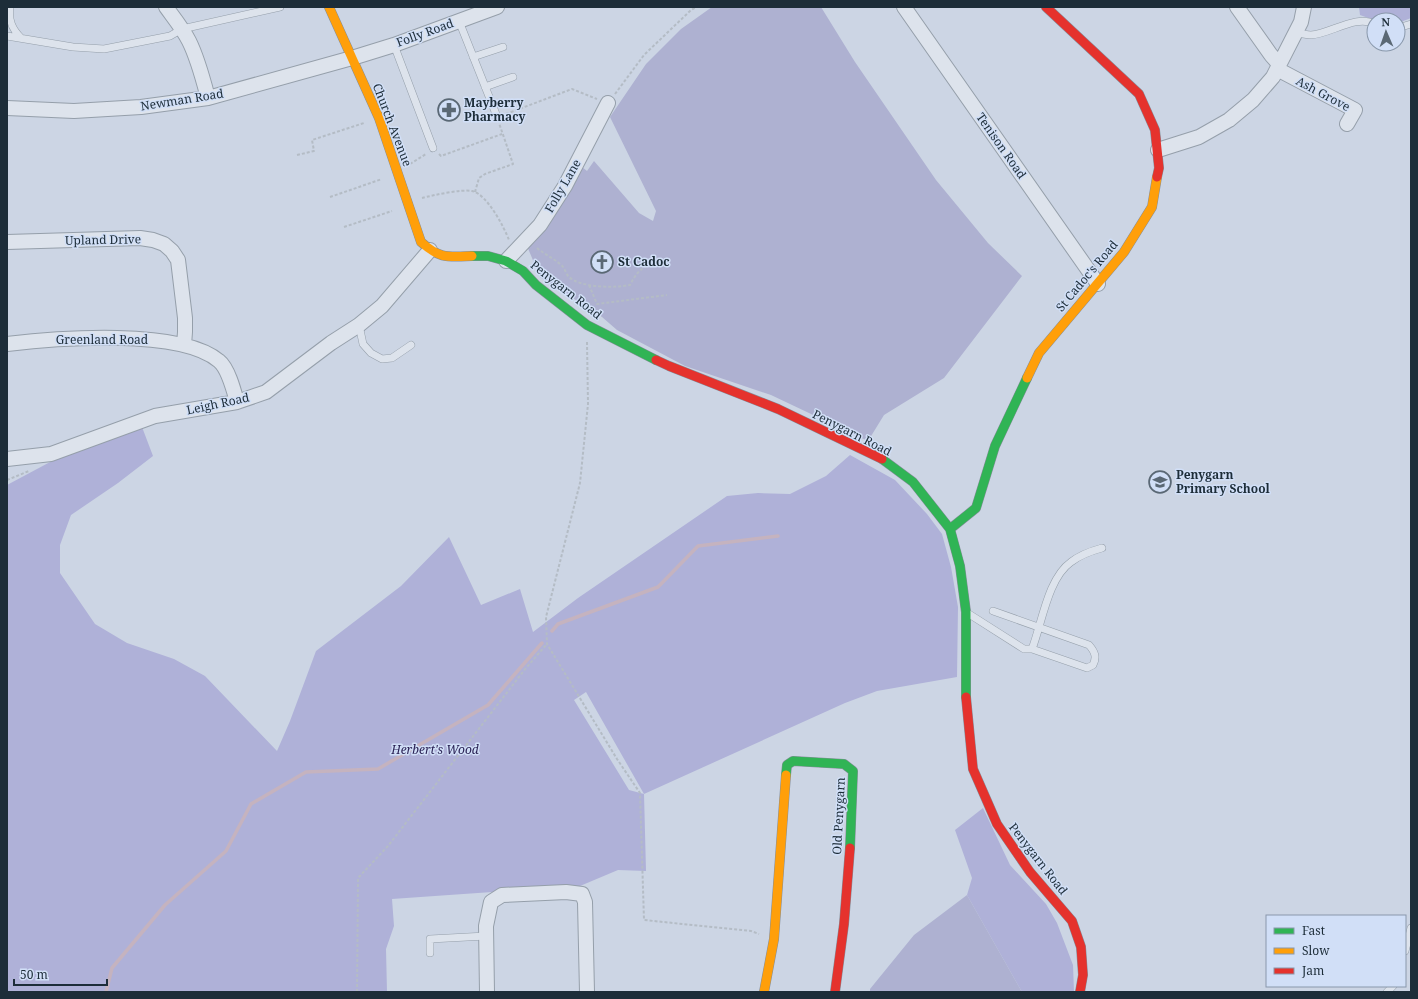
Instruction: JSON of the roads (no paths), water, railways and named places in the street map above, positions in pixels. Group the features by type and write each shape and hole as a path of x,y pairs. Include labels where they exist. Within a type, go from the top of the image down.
{"street":[{"path":"166,7 190,42 201,72 208,98"},
{"name":"Church Avenue","path":"329,7 378,118 421,242 430,250"},
{"name":"Folly Road","path":"352,58 394,45 497,7"},
{"name":"Tenison Road","path":"904,7 1098,284"},
{"name":"St Cadoc's Road","path":"950,529 976,508 995,446 1039,353 1124,252 1152,207 1159,168 1158,150 1155,130 1139,94 1046,7"},
{"path":"1236,7 1278,67"},
{"path":"1158,150 1200,137 1229,120 1253,100 1272,77 1278,67 1301,22 1304,7"},
{"name":"Newman Road","path":"7,108 74,111 141,107 208,98 352,58"},
{"name":"Ash Grove","path":"1278,67 1354,110 1347,124"},
{"name":"Folly Lane","path":"510,257 540,225 565,186 608,103"},
{"name":"Upland Drive","path":"7,242 140,238 153,240 164,244 172,251 178,260 185,332 184,345"},
{"name":"Penygarn Road","path":"430,250 438,255 449,257 510,257 536,285 587,325 669,366 778,409 880,458 913,482 950,529 960,566 966,612 966,697 973,769 997,824 1030,872 1072,921 1081,947 1083,975 1080,992"},
{"name":"Leigh Road","path":"7,459 51,454 155,416 237,402 266,392 331,342 359,325 382,306 430,250"},
{"name":"Greenland Road","path":"7,344 82,338 136,338 184,345 203,352 220,361 232,384 237,402"},
{"name":"Old Penygarn","path":"764,992 774,939 787,765 793,761 844,764 853,771 850,843 844,924 835,992"},
{"path":"487,992 486,926 491,902 502,895 566,892 582,894 585,902 587,992"}],"lane":[{"path":"10,7 9,16 12,29 21,38"},
{"path":"7,36 73,47 104,49 170,36 182,29 280,7"},
{"path":"1296,33 1310,35 1330,31 1362,20 1366,21"},
{"path":"459,21 496,116"},
{"path":"394,45 433,148"},
{"path":"473,57 503,47"},
{"path":"485,87 513,76"},
{"path":"359,325 363,344 371,353 382,359 392,358 411,345"},
{"path":"1032,649 1050,594 1058,575 1070,562 1102,548"},
{"path":"966,612 1024,649 1032,649 1087,668 1093,665 1096,659 1094,651 1089,645 993,611"},
{"path":"1406,947 1411,928"},
{"path":"430,952 430,939 486,936"}],"waterway":[{"path":"552,631 558,624 658,587 698,546 778,536"},
{"path":"106,992 112,968 165,905 226,851 251,804 306,772 378,769 488,705 542,643"}],"place":[{"name":"Mayberry Pharmacy","path":"449,110"},
{"name":"St Cadoc","path":"602,262"},
{"name":"Penygarn Primary School","path":"1160,482"}],"park label":[{"name":"Herbert's Wood","path":"435,750"}]}
